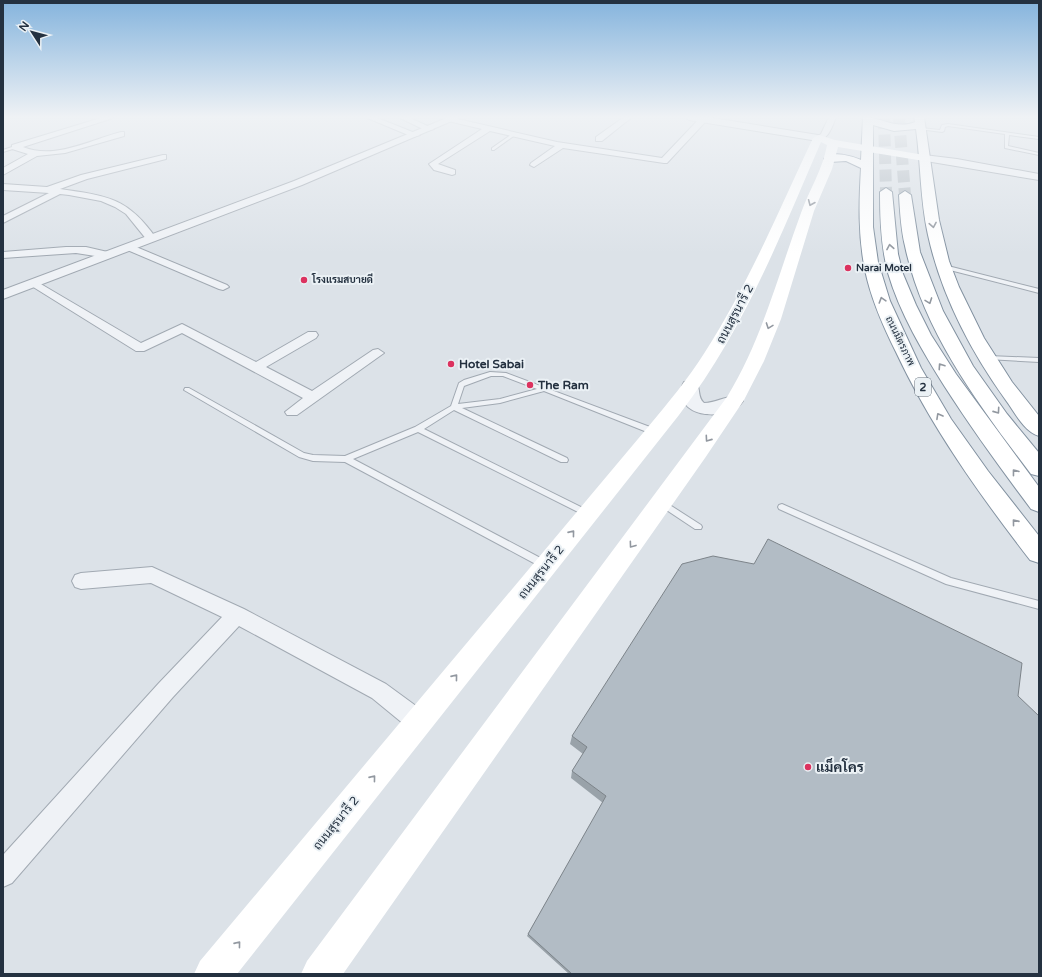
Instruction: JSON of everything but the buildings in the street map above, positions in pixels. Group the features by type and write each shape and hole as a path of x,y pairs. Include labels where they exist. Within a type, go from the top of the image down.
{"main road":[{"name":"ถนนสุรนารี 2","path":"213,974 655,432 691,394 820,163"},
{"path":"320,974 662,504 734,401 761,348 823,163"},
{"path":"858,163 866,166"},
{"name":"ถนนมิตรภาพ","path":"866,163 870,262 883,305 907,358 945,426 1002,507 1039,553"},
{"path":"925,163 935,234 944,267 963,312 989,358 1026,414 1039,429"},
{"path":"867,192 879,186 899,187 914,191 930,201"},
{"name":"ถนนมิตรภาพ","path":"886,192 889,247 896,274 909,307 936,360 994,445 1039,503"},
{"path":"905,195 912,251 932,309 961,361 1039,468"}],"street":[{"path":"3,172 19,163"},
{"path":"47,190 84,178 142,163"},
{"path":"3,295 348,163"},
{"path":"435,163 433,164 437,168 452,172"},
{"path":"534,165 537,163"},
{"path":"960,163 1039,177"},
{"path":"3,187 59,191 106,200 128,212 151,238"},
{"path":"3,196 20,188"},
{"path":"3,220 59,191"},
{"path":"129,247 223,287"},
{"path":"3,255 87,250 108,255"},
{"path":"34,283 140,348 182,328 312,397"},
{"path":"256,368 312,335"},
{"path":"292,412 378,353"},
{"path":"691,394 701,408 711,409 725,406 734,401"},
{"path":"81,581 152,575 237,615 379,691 419,722"},
{"path":"3,874 166,690 237,615"}],"lane":[{"path":"944,267 1039,292"},
{"path":"989,358 1039,360"},
{"path":"454,407 461,385 490,374 504,374 544,388 655,432"},
{"path":"187,390 302,454 314,458 346,459 418,429 454,407 500,401 544,388"},
{"path":"454,407 564,460"},
{"path":"418,429 588,514"},
{"path":"346,459 546,566"},
{"path":"662,504 698,527"},
{"path":"782,507 948,581 1039,605"}],"tunnel":[{"path":"885,163 886,192"},
{"path":"902,163 905,195"}],"place":[{"name":"Narai Motel","path":"848,268"},
{"name":"โรงแรมสบายดี","path":"304,280"},
{"name":"Hotel Sabai","path":"451,364"},
{"name":"The Ram","path":"530,385"},
{"name":"แม็คโคร","path":"808,767"}]}
